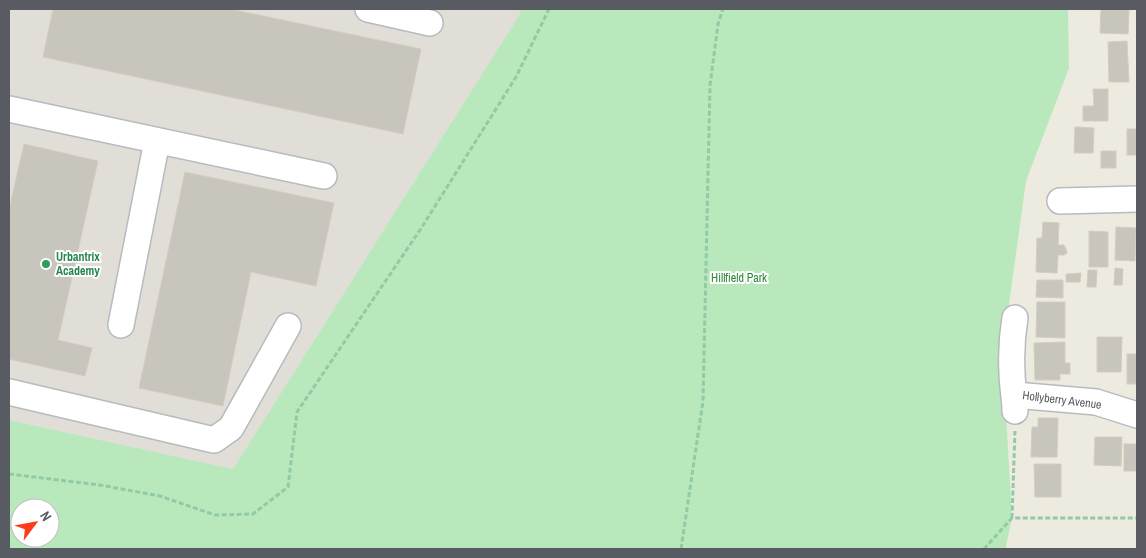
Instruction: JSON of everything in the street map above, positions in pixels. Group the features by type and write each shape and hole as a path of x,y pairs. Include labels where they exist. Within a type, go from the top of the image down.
{"street":[{"path":"368,9 430,23"},
{"path":"9,109 324,176"},
{"path":"121,326 157,141"},
{"path":"1074,208 1137,199"},
{"path":"1014,393 1012,337 1015,318"},
{"path":"9,392 214,440 231,428 288,326"},
{"name":"Hollyberry Avenue","path":"1014,393 1096,402 1137,415"}],"path":[{"path":"9,474 100,485 160,496 215,515 253,514 288,486 297,412 422,227 516,76 549,9"},
{"path":"681,549 703,401 710,85 718,24 723,9"},
{"path":"984,549 1012,518 1014,393"},
{"path":"1012,518 1137,518"}],"shaded area":[{"path":"9,9 520,9 520,14 233,469 9,420"}],"green space":[{"name":"Hillfield Park","path":"520,9 1068,9 1069,68 1026,181 1007,319 1005,396 1012,518 1007,549 9,549 9,420 233,469 520,14"}],"building":[{"path":"53,9 230,9 421,49 403,134 43,57"},
{"path":"1101,9 1129,9 1128,34 1100,33"},
{"path":"1127,41 1129,82 1109,82 1108,42"},
{"path":"1093,89 1108,89 1108,121 1083,121 1083,106 1094,106"},
{"path":"1075,127 1094,128 1093,153 1074,153"},
{"path":"1127,129 1137,129 1137,155 1127,155"},
{"path":"24,144 98,161 58,340 92,348 85,376 9,359 9,210"},
{"path":"1101,151 1116,151 1116,168 1101,168"},
{"path":"185,172 334,203 316,286 251,272 223,406 139,388"},
{"path":"1043,222 1059,223 1058,245 1064,245 1067,253 1058,255 1057,273 1036,272 1037,238 1042,238"},
{"path":"1116,227 1136,228 1135,261 1115,260"},
{"path":"1089,231 1108,232 1108,267 1089,267"},
{"path":"1115,268 1123,269 1122,285 1114,285"},
{"path":"1088,270 1097,270 1096,287 1087,287"},
{"path":"1081,273 1080,282 1066,282 1066,274"},
{"path":"1037,280 1063,280 1063,298 1036,297"},
{"path":"1037,302 1065,302 1065,338 1036,337"},
{"path":"1097,337 1122,337 1121,372 1097,372"},
{"path":"1065,342 1065,363 1070,363 1070,374 1060,374 1060,380 1035,380 1034,343"},
{"path":"1127,354 1137,354 1137,384 1127,384"},
{"path":"1038,418 1058,418 1057,457 1031,457 1032,427 1038,427"},
{"path":"1095,437 1122,437 1121,466 1094,465"},
{"path":"1124,444 1137,444 1137,471 1124,471"},
{"path":"1034,464 1061,464 1061,497 1035,497"}],"place":[{"name":"Urbantrix Academy","path":"46,264"}]}
